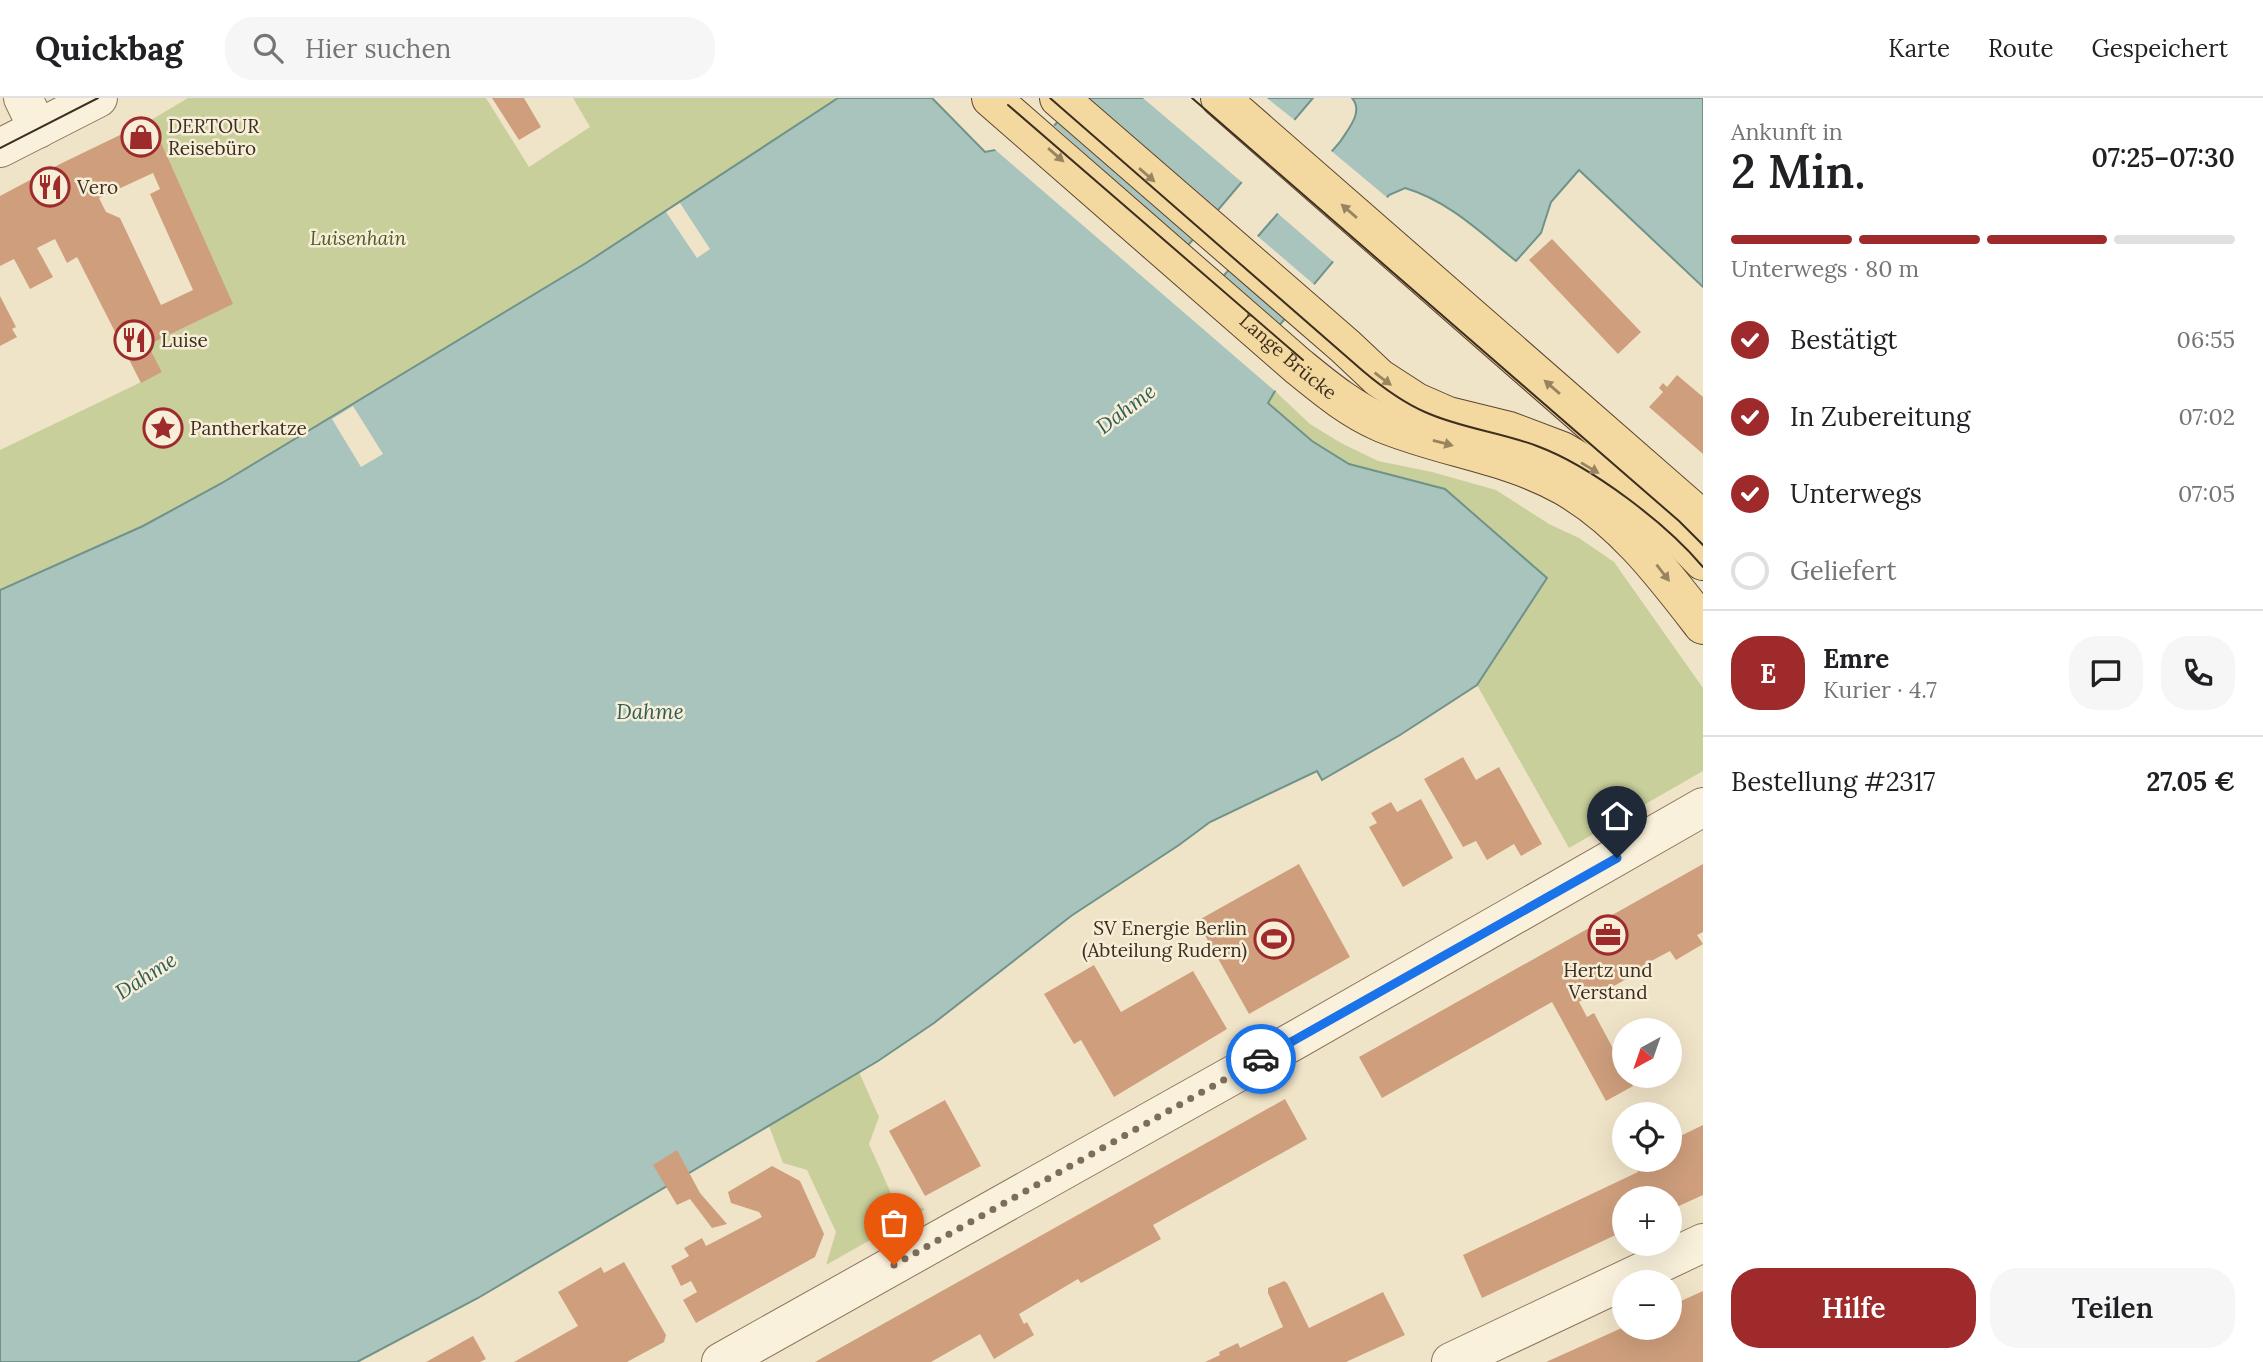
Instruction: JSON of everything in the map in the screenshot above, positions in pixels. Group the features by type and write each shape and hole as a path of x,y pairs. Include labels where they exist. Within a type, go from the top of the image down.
{"main road":[{"path":"1059,98 1380,378 1416,402 1448,416 1509,431 1562,451 1619,485 1666,523 1703,561"},
{"path":"1220,98 1703,520"},
{"name":"Lange Brücke","path":"998,104 1298,366 1344,402 1363,414 1408,432 1500,458 1564,486 1618,525 1656,563 1703,625"}],"street":[{"path":"0,148 31,113 98,98"},
{"path":"722,1362 1703,807"},
{"path":"1451,1362 1703,1243"}],"green space":[{"name":"Luisenhain","path":"188,98 486,98 529,167 590,127 573,98 838,98 586,263 222,483 143,526 0,590 0,450 162,372 148,345 232,304 151,120"},
{"path":"1275,391 1310,424 1341,443 1378,461 1432,472 1496,490 1549,524 1579,538 1614,562 1703,688 1703,771 1569,848 1477,685 1547,578 1445,489 1349,464 1312,441 1268,403"},
{"path":"859,1072 879,1117 869,1144 894,1200 925,1209 826,1265 836,1232 807,1170 783,1163 769,1126"}],"water":[{"name":"Dahme","path":"838,98 932,98 985,152 1041,141 1078,98 1313,98 1162,276 1162,290 1182,308 1199,304 1340,142 1356,115 1352,98 1703,98 1703,287 1579,170 1551,202 1541,233 1516,261 1464,219 1436,201 1405,188 1389,195 1267,340 1275,391 1268,403 1312,441 1349,464 1445,489 1547,578 1477,685 1400,735 1322,780 1317,771 1210,822 1071,916 934,1023 878,1061 478,1298 357,1362 0,1362 0,590 143,526 222,483 586,263"}],"pier":[{"path":"1143,98 1267,98 1297,122 1244,184"},
{"path":"1051,123 1190,248 1165,277 1165,289 1184,304 1190,305 1197,301 1271,341 1278,388 1275,391 992,147 1039,137"},
{"path":"1329,149 1390,200 1336,264 1275,211"},
{"path":"680,203 710,249 697,258 666,212"},
{"path":"1255,234 1317,287 1291,318 1228,265"},
{"path":"353,406 383,454 361,467 332,419"}],"building":[{"path":"492,98 524,98 541,127 519,140"},
{"path":"151,120 233,304 148,345 162,372 141,383 77,257 67,263 55,239 37,248 53,277 30,289 14,259 0,266 0,196","holes":["153,173 160,189 150,194 193,290 161,305 120,218 106,212 99,198"]},
{"path":"1552,239 1641,332 1618,354 1529,260"},
{"path":"0,296 16,327 12,329 17,337 0,346"},
{"path":"1677,375 1703,397 1703,454 1649,407 1663,392 1659,388 1663,383 1667,387"},
{"path":"1463,757 1476,780 1499,767 1542,844 1521,856 1514,844 1487,860 1476,841 1463,847 1424,779"},
{"path":"1421,799 1453,858 1403,887 1369,827 1377,823 1371,813 1391,802 1397,812"},
{"name":"SV Energie Berlin (Abteilung Rudern)","path":"1299,864 1350,957 1249,1014 1197,921"},
{"path":"1703,864 1703,932 1697,935 1703,944 1676,960 1670,951 1598,995 1595,992 1579,1002 1587,1017 1594,1013 1612,1047 1612,1088 1629,1088 1606,1101 1552,1002 1382,1098 1359,1057"},
{"path":"1094,965 1121,1012 1193,971 1227,1029 1114,1097 1081,1040 1074,1044 1044,994"},
{"path":"1285,1099 1307,1139 1153,1225 1161,1239 1081,1283 1078,1279 1019,1314 1034,1335 994,1359 980,1334 931,1362 815,1362"},
{"path":"945,1100 981,1166 925,1196 889,1131"},
{"path":"1703,1125 1703,1195 1682,1205 1682,1186 1612,1186 1612,1237 1482,1298 1463,1255 1638,1172 1682,1172 1682,1135"},
{"path":"677,1150 700,1193 727,1224 712,1228 690,1199 677,1205 653,1165"},
{"path":"772,1166 800,1181 824,1234 815,1257 696,1323 683,1300 697,1292 691,1281 681,1286 671,1266 689,1256 684,1248 702,1238 706,1246 762,1217 759,1212 731,1203 728,1192"},
{"path":"624,1262 666,1335 664,1342 627,1362 514,1362 578,1326 558,1292 601,1267 604,1273"},
{"path":"1284,1281 1309,1328 1383,1292 1405,1335 1346,1362 1205,1362 1238,1343 1240,1348 1283,1327 1268,1288"},
{"path":"1703,1291 1703,1362 1546,1362 1612,1332 1612,1340 1682,1340 1682,1301"},
{"path":"473,1336 486,1359 480,1362 426,1362"}],"tram line":[{"path":"0,148 98,98"},
{"path":"1050,98 1385,388 1425,412 1537,446 1581,467 1669,532 1703,567"},
{"path":"1192,98 1679,521 1703,545"},
{"path":"1008,105 1303,360"}],"way so far":[{"path":"894,1265 1261,1059"}],"place":[{"name":"DERTOUR Reisebüro","path":"141,137"},
{"name":"Vero","path":"50,187"},
{"name":"Luise","path":"134,340"},
{"name":"Pantherkatze","path":"163,428"},
{"name":"Hertz und Verstand","path":"1608,935"},
{"name":"SV Energie Berlin (Abteilung Rudern)","path":"1274,939"}],"route":[{"path":"1261,1059 1617,858"}]}
